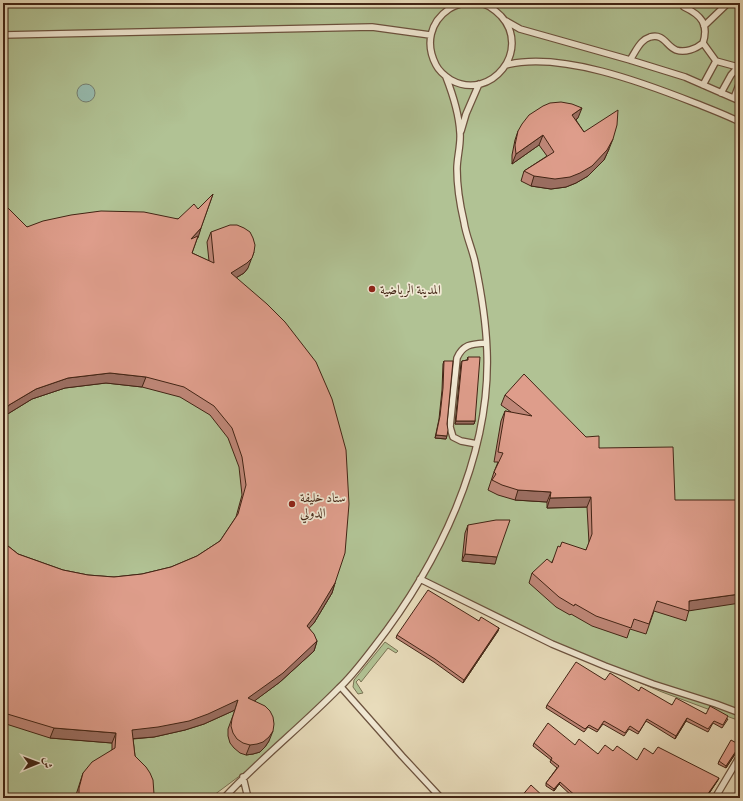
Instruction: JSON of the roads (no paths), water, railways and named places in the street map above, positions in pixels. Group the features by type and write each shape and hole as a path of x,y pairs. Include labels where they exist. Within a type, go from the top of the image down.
{"lane":[{"path":"463,3 450,8 438,18 430,35 432,58 438,69 446,77 456,83 468,85 479,84 490,81 499,74 506,65 512,51 512,36 506,21"},
{"path":"478,3 495,10 506,21 520,30 630,60 685,77 740,101"},
{"path":"704,26 727,4"},
{"path":"630,60 643,40 650,37 657,36 662,38 675,49 682,51 691,50 703,43 705,36 701,18 695,12 684,8"},
{"path":"3,35 372,27 430,35"},
{"path":"703,43 716,61 739,67"},
{"path":"506,65 518,62 533,61 563,64 613,74 676,96 740,122"},
{"path":"703,85 716,61"},
{"path":"721,93 731,75 739,67"},
{"path":"446,77 454,96 460,133"},
{"path":"734,98 740,82"},
{"path":"224,798 243,777 340,687 382,636 420,579 446,530 463,490 477,444 485,402 486,342 484,306 474,259 464,223 457,170 460,133 466,114 479,84"},
{"path":"477,444 460,441 453,437 450,427 450,419 457,358 460,351 466,346 486,342"},
{"path":"420,579 552,644 653,684 740,713"},
{"path":"340,687 441,798"},
{"path":"715,798 740,756"},
{"path":"243,777 248,798"}],"water":[{"path":"86,84 90,85 94,89 94,97 90,101 86,102 82,101 78,97 77,93 78,89 82,85"}],"place":[{"name":"المدينة الرياضية","path":"372,289"},
{"name":"ستاد خليفة الدولي","path":"292,504"}]}
